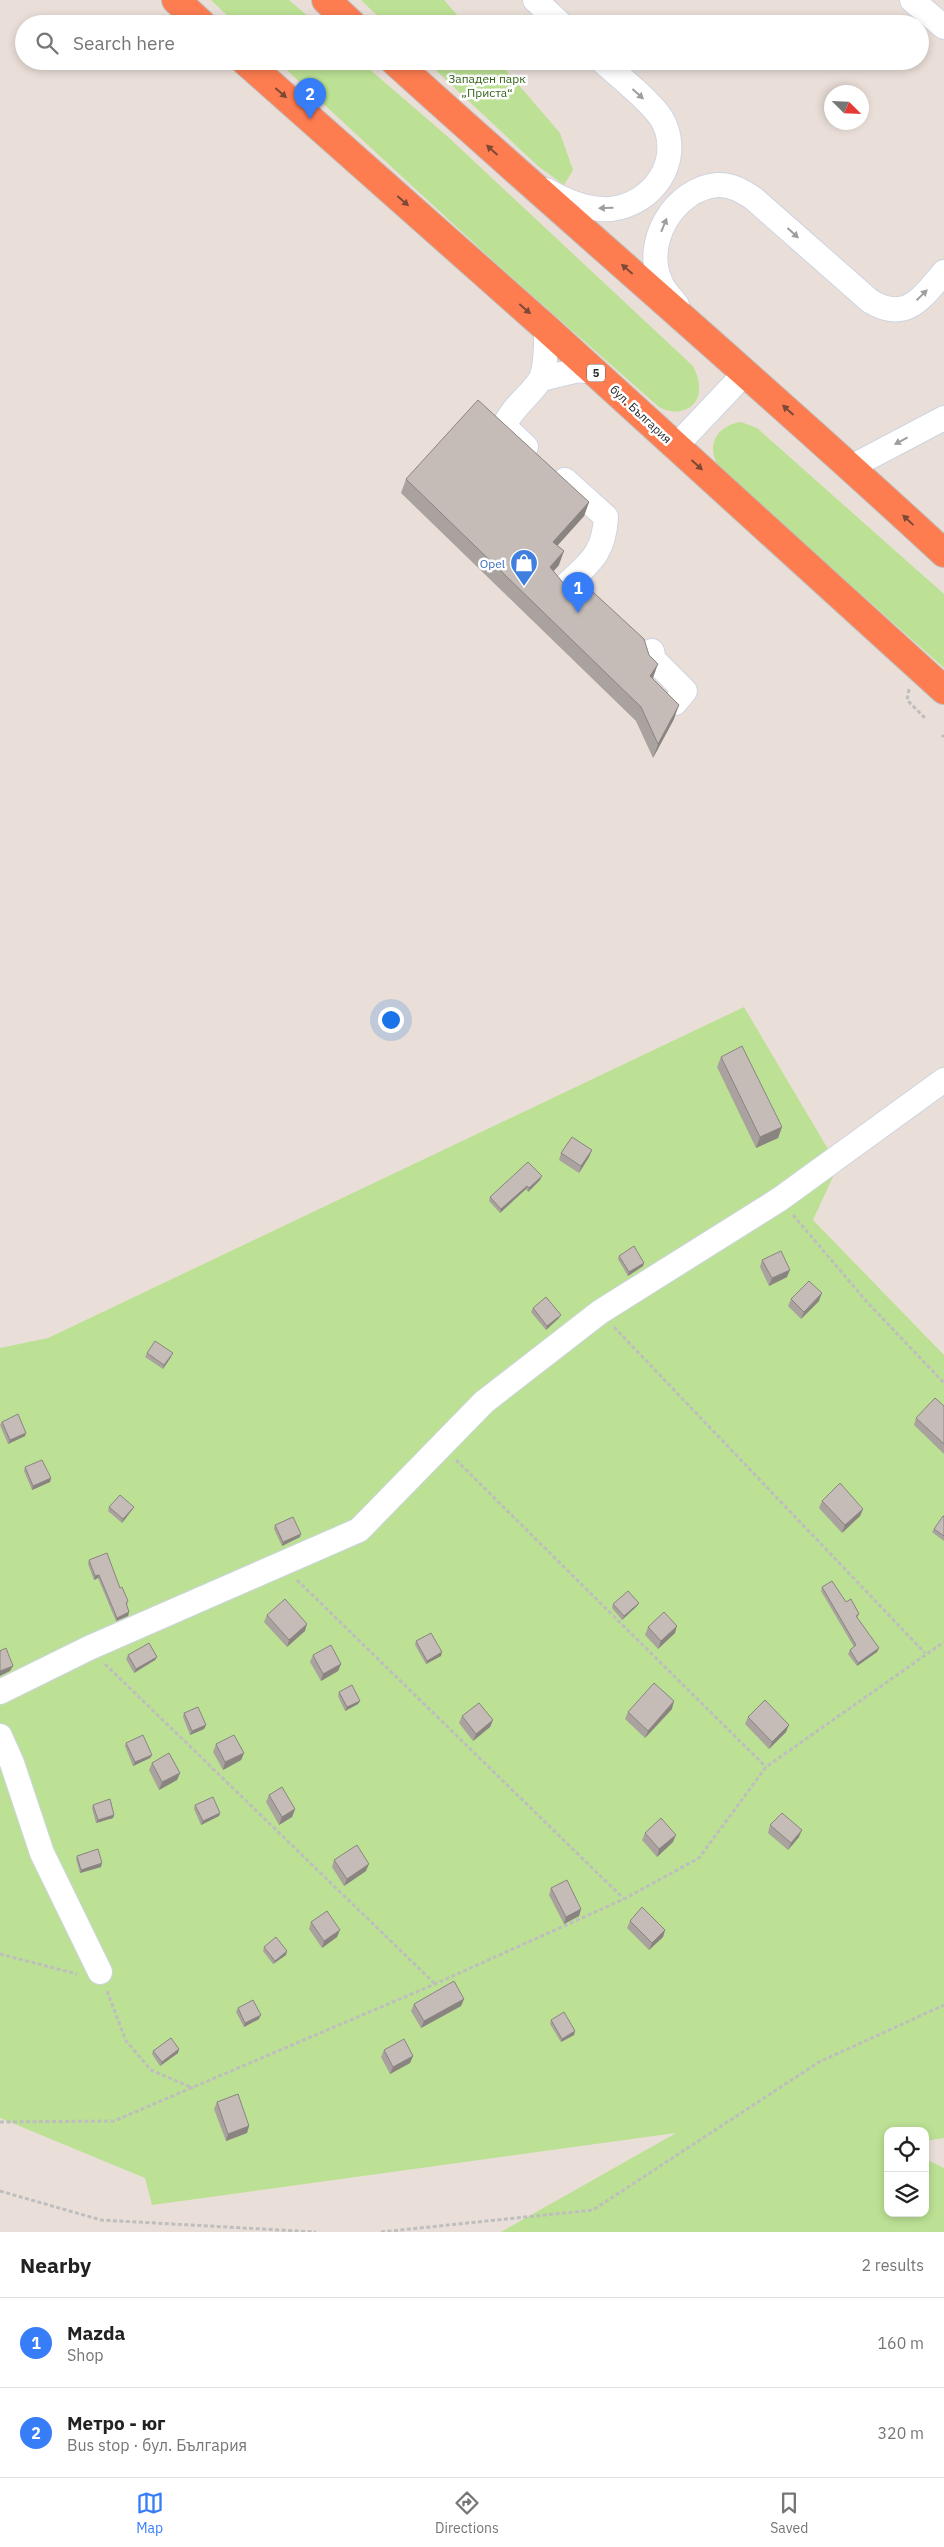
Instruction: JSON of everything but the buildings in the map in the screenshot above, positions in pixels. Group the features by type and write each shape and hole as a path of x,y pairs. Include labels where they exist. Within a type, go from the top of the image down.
{"highway":[{"path":"176,0 197,15"},
{"path":"326,0 342,15"},
{"name":"бул. България","path":"254,70 545,327 944,690"},
{"path":"404,70 519,175 746,372 944,553"}],"street":[{"path":"535,0 551,15"},
{"path":"912,0 944,27"},
{"path":"519,175 557,196 592,208 611,209 627,204 644,197 657,184 665,171 670,154 670,137 656,110 612,70"},
{"path":"696,330 661,284 656,266 658,244 668,216 683,198 698,189 719,185 735,188 753,198 870,301 881,308 894,311 909,307 923,296 944,272"},
{"path":"545,327 547,340 541,379 508,417 504,426 606,517 605,535 598,553 565,586"},
{"path":"541,379 578,370 595,372"},
{"path":"676,446 746,372"},
{"path":"851,467 944,418"},
{"path":"652,651 654,660 685,691 674,703"},
{"path":"0,1692 89,1648 359,1530 484,1402 600,1312 780,1199 879,1130 944,1080"},
{"path":"0,1736 12,1763 42,1853 100,1972"}],"path":[{"path":"907,700 925,718"},
{"path":"780,1199 867,1302 944,1383"},
{"path":"600,1312 925,1653"},
{"path":"442,1445 766,1767"},
{"path":"281,1564 368,1652 624,1899"},
{"path":"0,2122 114,2121 434,1984 624,1899 699,1858 766,1767 925,1653 944,1642"},
{"path":"89,1648 434,1984"},
{"path":"0,1954 86,1976 100,1972 126,2041 150,2070 193,2088"},
{"path":"381,2232 593,2210 819,2062 944,2005"},
{"path":"0,2191 101,2220 316,2232"}],"green space":[{"path":"211,0 289,0 306,15 227,15"},
{"path":"361,0 444,0 457,15 377,15"},
{"path":"287,70 370,70 447,136 693,366 699,383 699,394 696,401 692,406 680,411 666,410 659,407 501,268"},
{"name":"Западен парк „Приста“","path":"436,70 506,70 560,133 573,170 564,185 538,166"},
{"path":"741,422 757,428 944,594 944,668 721,470 714,454 715,440 724,428"},
{"path":"744,1007 838,1166 813,1220 944,1355 944,2138 929,2140 929,2127 884,2127 884,2217 929,2217 929,2161 944,2168 944,2232 501,2232 676,2133 152,2205 145,2178 0,2118 0,1348 48,1338"}],"place":[{"name":"Метро - юг","path":"310,119"},
{"name":"Opel","path":"524,587"},
{"name":"Mazda","path":"578,613"}]}
